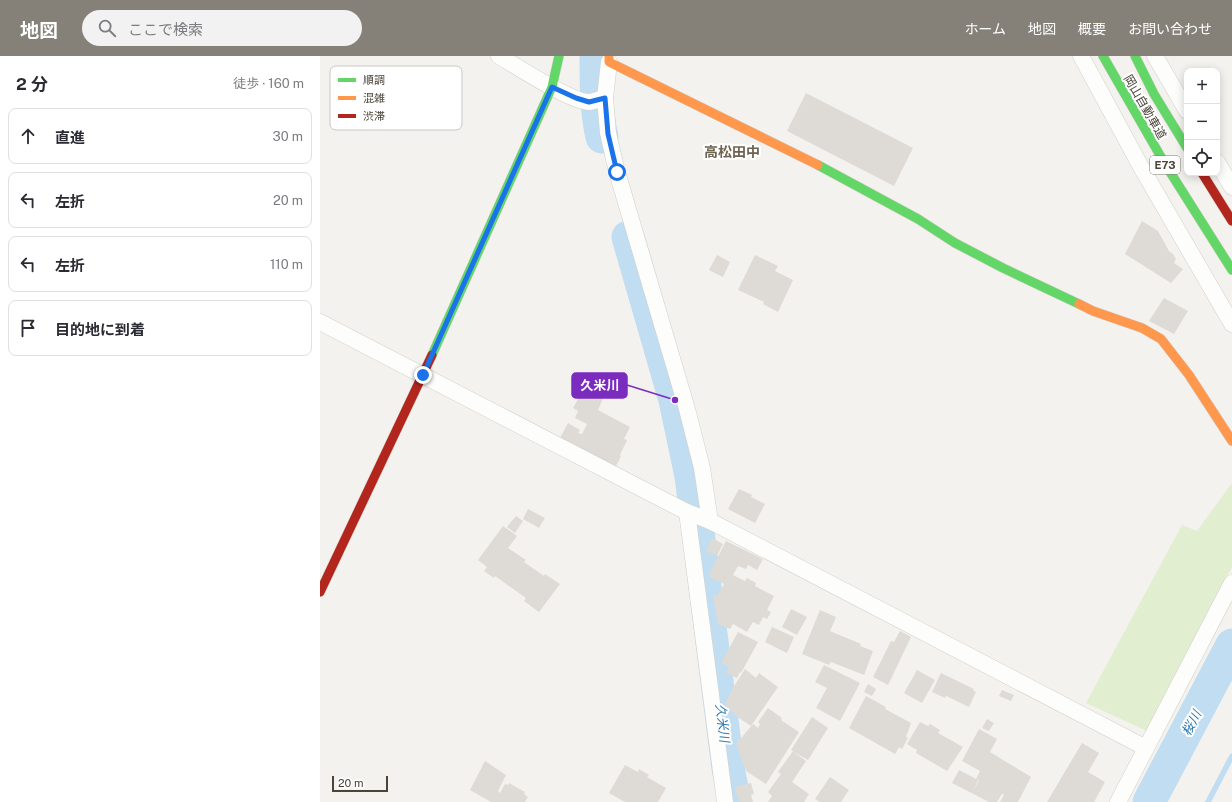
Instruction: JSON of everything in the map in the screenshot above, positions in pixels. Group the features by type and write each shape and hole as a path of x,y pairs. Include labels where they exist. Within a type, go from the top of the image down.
{"main road":[{"path":"320,592 423,375 552,87 559,56"},
{"name":"岡山自動車道","path":"1103,56 1131,108 1184,198 1232,270"},
{"name":"岡山自動車道","path":"1135,56 1154,94 1184,143"},
{"path":"609,59 809,160 918,219 955,243 1002,268 1093,311 1142,328 1161,339 1189,375 1232,441"},
{"path":"1204,176 1232,221"}],"street":[{"path":"499,56 552,87 576,98 598,100"},
{"path":"1081,56 1141,167 1232,324"},
{"path":"1155,56 1184,106"},
{"path":"609,59 598,100 617,172 687,409 702,468 697,516 725,802"},
{"path":"1220,167 1232,187"},
{"path":"320,322 1146,748"},
{"path":"1118,802 1232,583"}],"green space":[{"path":"1232,483 1232,567 1147,731 1086,703 1182,525 1197,531"}],"building":[{"path":"806,93 913,148 894,186 787,131"},
{"path":"1142,221 1158,231 1169,251 1176,259 1174,263 1183,269 1171,283 1125,254"},
{"path":"717,255 730,262 723,277 709,270"},
{"path":"755,255 778,266 775,271 793,280 778,312 763,304 764,302 738,290"},
{"path":"1164,298 1188,311 1174,334 1149,321"},
{"path":"590,386 600,391 599,394 604,396 598,410 630,427 624,439 627,440 615,468 559,440 568,423 580,430 578,433 582,434 587,424 575,418 578,411 573,408 584,388 589,390"},
{"path":"739,489 752,495 751,497 765,504 755,523 728,509"},
{"path":"528,509 545,518 539,528 523,519"},
{"path":"516,516 523,521 515,533 507,527"},
{"path":"503,526 517,536 508,548 526,560 524,562 544,576 545,574 560,584 539,612 524,601 526,598 495,576 494,578 484,571 487,567 478,560"},
{"path":"712,538 723,544 717,556 706,551"},
{"path":"726,541 763,559 757,570 748,565 746,569 738,566 733,575 745,581 747,578 756,583 755,586 774,596 767,610 771,612 767,619 763,617 759,625 753,622 747,632 733,624 730,629 718,624 713,596 717,595 724,584 708,576"},
{"path":"791,609 807,617 797,635 782,627"},
{"path":"820,610 836,617 830,631 861,644 860,646 873,651 864,675 831,662 829,665 802,654"},
{"path":"772,627 794,637 787,653 765,642"},
{"path":"900,631 911,637 888,685 873,677 891,641 894,642"},
{"path":"738,632 758,642 737,678 726,673 729,667 721,663"},
{"path":"824,665 860,683 840,721 816,708 827,688 815,682"},
{"path":"745,669 756,678 759,673 778,687 751,726 739,718 725,705 731,691"},
{"path":"917,670 935,680 922,703 904,693"},
{"path":"941,673 974,689 973,690 976,692 969,707 946,696 945,698 932,692"},
{"path":"868,684 876,689 872,696 864,692"},
{"path":"1002,690 1014,695 1011,701 999,696"},
{"path":"866,696 886,707 885,709 911,723 906,737 908,738 902,749 899,747 895,754 849,728"},
{"path":"768,708 782,718 781,720 799,732 766,784 746,771 736,744 753,724 758,728 760,724 758,722"},
{"path":"812,717 828,728 808,760 791,750"},
{"path":"987,719 994,723 989,731 982,728"},
{"path":"920,722 928,726 930,724 940,730 938,733 963,747 947,771 916,753 917,750 907,744"},
{"path":"979,729 997,739 990,752 1031,777 1018,802 1000,802 1004,795 1002,794 997,802 989,802 952,783 959,770 976,779 980,771 962,761"},
{"path":"1082,743 1099,753 1088,772 1105,782 1094,802 1047,802"},
{"path":"793,751 806,761 792,782 809,794 804,802 768,802 772,796 768,792 781,774 778,772"},
{"path":"485,761 506,775 498,791 500,793 505,784 508,785 509,783 525,792 524,794 528,797 525,802 491,802 470,790"},
{"path":"625,765 638,772 639,769 649,775 647,777 666,788 658,802 625,802 609,793"},
{"path":"830,777 849,790 841,802 820,802 815,799"},
{"path":"751,783 754,794 751,795 753,802 739,802 735,787"}],"waterway":[{"name":"久米川","path":"596,56 597,107 602,137"},
{"name":"久米川","path":"628,237 675,400 691,476 728,768 735,802"},
{"name":"桜川","path":"1149,802 1232,645"},
{"path":"1208,802 1232,756"}],"traffic: fast":[{"path":"432,355 552,87 559,56"},
{"path":"1103,56 1165,164 1232,270"},
{"path":"1135,56 1154,94 1184,143"},
{"path":"818,165 918,219 955,243 1003,268 1079,304"}],"traffic: slow":[{"path":"609,56 609,62 818,165"},
{"path":"1079,304 1093,311 1142,328 1161,339 1189,375 1232,441"}],"traffic: jam":[{"path":"1204,176 1232,221"},
{"path":"320,592 432,355"}],"place":[{"name":"久米川","path":"675,400"}],"district":[{"name":"高松田中","path":"732,152"}],"route":[{"path":"423,375 552,87 589,102 605,98 608,134 617,172"}]}
